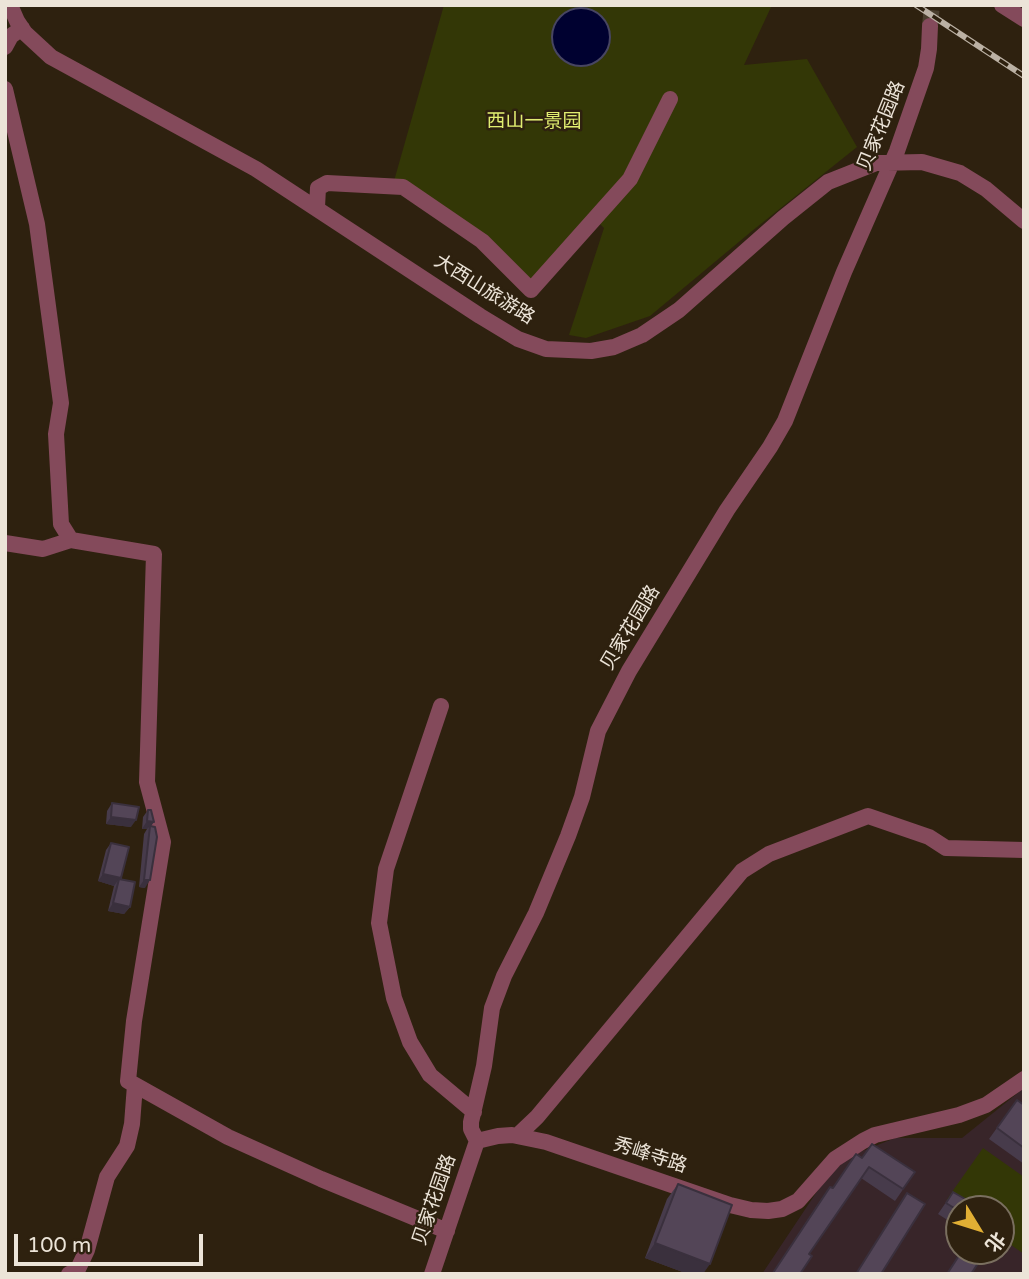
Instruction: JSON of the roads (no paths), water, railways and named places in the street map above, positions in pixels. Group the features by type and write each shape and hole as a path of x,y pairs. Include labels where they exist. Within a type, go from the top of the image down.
{"street":[{"name":"大西山旅游路","path":"10,5 22,28 35,43 59,62 256,169 480,316 518,339 546,349 591,351 629,342 664,322 828,182 876,163 922,162 960,173 986,189 1024,221"},
{"path":"1002,5 1024,19"},
{"name":"贝家花园路","path":"432,1274 477,1141 471,1129 495,1000 568,836 582,797 594,740 629,671 726,510 780,431 892,162 923,78 930,26"},
{"path":"5,47 11,36 22,28"},
{"path":"5,89 37,224 61,403 56,434 61,524 71,540"},
{"path":"317,207 318,188 327,183 402,187 482,242 531,290 630,179 670,99"},
{"path":"5,542 43,549 71,540 154,554 147,782 163,842 134,1021 128,1081 228,1137 321,1180 447,1231"},
{"path":"441,706 386,869 379,923 394,998 410,1042 429,1075 474,1112"},
{"path":"517,1136 537,1116 742,872 769,854 868,816 929,837 946,848 1024,850"},
{"name":"秀峰寺路","path":"477,1141 498,1136 517,1136 563,1148 730,1205 768,1211 782,1209 798,1201 835,1159 863,1141 875,1135 944,1120 986,1105 1024,1079"},
{"path":"69,1274 77,1271 87,1250 107,1177 127,1146 135,1085"}],"tunnel":[{"path":"930,26 932,5"}],"railway":[{"path":"916,5 1024,76"}],"park label":[{"name":"西山一景园","path":"534,122"}]}
